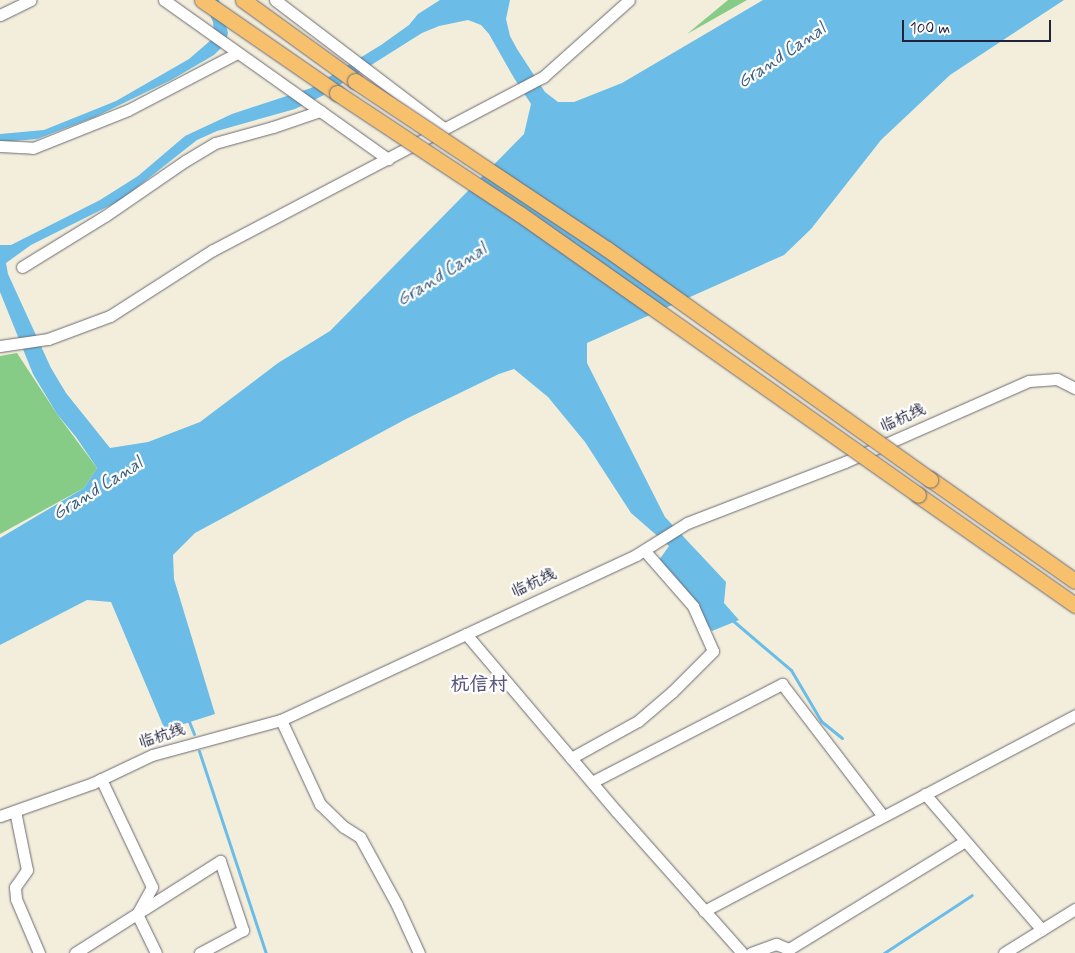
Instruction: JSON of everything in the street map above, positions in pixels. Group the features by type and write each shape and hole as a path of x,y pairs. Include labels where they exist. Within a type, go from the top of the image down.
{"main road":[{"path":"202,0 520,214 1075,605"},
{"path":"243,0 355,81 607,249 1075,581"}],"street":[{"path":"0,15 31,0"},
{"path":"164,0 388,159"},
{"path":"275,0 445,129"},
{"path":"0,346 48,339 110,316 213,250 543,77 629,0"},
{"path":"0,146 33,148 128,110 237,53"},
{"path":"22,267 105,216 185,160 215,144 320,111"},
{"name":"临杭线","path":"0,816 101,780 152,755 281,720 644,550 687,523 845,462 1030,380 1057,378 1075,388"},
{"path":"571,758 638,721 672,692 713,651 693,606 644,550"},
{"path":"466,634 571,758 742,953"},
{"path":"592,782 782,684 883,816"},
{"path":"704,911 1075,715"},
{"path":"281,720 320,804 344,826 360,837 419,953"},
{"path":"101,780 152,887 137,914"},
{"path":"925,794 1042,930"},
{"path":"15,811 26,870 14,887 16,900 39,953"},
{"path":"751,953 776,944 789,949 965,841"},
{"path":"75,953 220,861 243,930 200,953"},
{"path":"1004,953 1075,909"},
{"path":"137,914 156,953"}],"green space":[{"path":"728,0 747,0 687,34"},
{"path":"17,353 57,414 97,468 84,488 0,534 0,356"}],"water":[{"path":"204,0 219,0 228,33 225,44 214,55 171,80 95,117 37,139 0,142 0,134 44,130 116,101 189,59 211,40 214,32 213,22"},
{"name":"Grand Canal","path":"440,0 510,0 506,19 510,36 517,49 545,92 558,102 574,102 622,83 763,0 1064,0 950,75 881,140 811,229 784,255 587,343 587,363 665,517 726,582 724,603 739,620 712,631 659,560 669,546 631,513 585,442 548,397 514,369 499,374 406,419 195,533 173,555 174,579 215,714 165,730 111,602 87,600 0,645 0,538 84,488 97,468 76,437 57,414 33,374 0,292 0,245 11,245 100,200 138,176 185,136 232,114 311,88 381,45 409,25 418,14","holes":["468,20 481,25 489,34 531,104 524,134 330,331 278,363 200,422 148,442 110,448 66,393 51,368 8,274 6,263 31,245 121,200 197,140 217,131 295,109 322,96 422,33 439,26"]}],"waterway":[{"path":"731,619 791,670 821,721 842,738"},
{"path":"188,719 194,734"},
{"path":"199,751 266,953"},
{"path":"884,953 972,895"}],"district":[{"name":"杭信村","path":"479,685"}]}
